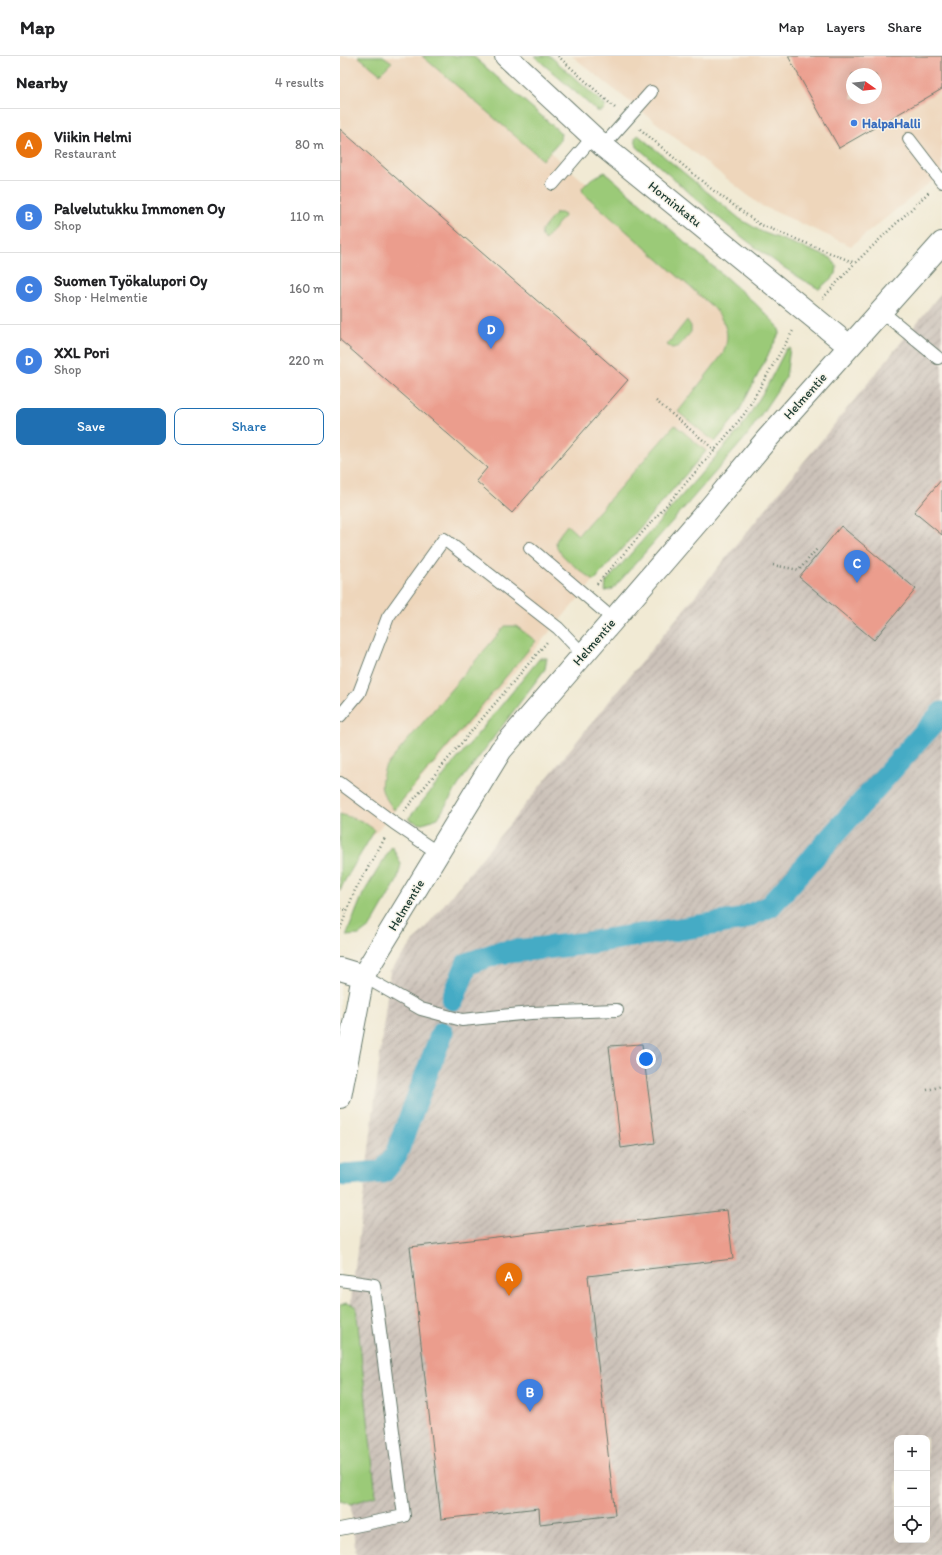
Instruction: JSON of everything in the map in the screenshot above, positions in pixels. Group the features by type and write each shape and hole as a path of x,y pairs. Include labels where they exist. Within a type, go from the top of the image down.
{"street":[{"name":"Horninkatu","path":"506,56 598,141 849,346"},
{"name":"Helmentie","path":"340,1097 363,976 501,750 708,510 767,439 942,243"},
{"path":"340,969 363,976"}],"lane":[{"path":"553,184 598,141 627,118 651,92"},
{"path":"909,139 941,181"},
{"path":"881,310 938,358"},
{"path":"340,716 359,693 388,617 444,539 558,628 583,654"},
{"path":"530,548 613,619"},
{"path":"340,783 438,853"},
{"path":"363,976 421,1009 462,1020 531,1013 617,1010"},
{"path":"340,1280 374,1285 404,1516 340,1529"}],"path":[{"path":"558,56 627,118 710,188 759,224 855,263"},
{"path":"586,596 715,450 745,413 791,333 855,263 941,181"},
{"path":"656,401 715,450"},
{"path":"773,564 799,570 818,549"},
{"path":"340,929 355,890 394,823 558,628"},
{"path":"340,909 347,910"},
{"path":"927,1090 942,1086"}],"shaded area":[{"path":"340,56 440,56 713,294 732,322 722,433 369,840 354,853 340,860"},
{"path":"572,56 942,56 942,173 851,246 760,205"},
{"path":"942,292 942,1555 356,1555 340,1409 340,1395 390,971"}],"green space":[{"path":"358,56 383,56 392,62 380,74"},
{"path":"422,56 473,56 561,133 560,140 543,160"},
{"path":"534,56 550,56 605,105 605,108 602,111 597,111"},
{"path":"638,135 740,219 762,232 831,258 837,267 836,274 819,289 770,258 702,204 637,147 635,138"},
{"path":"605,172 756,304 777,325 780,332 737,415 715,442 678,412 722,355 727,337 725,326 715,309 583,193 582,188 591,179"},
{"path":"556,213 565,215 545,240 542,237 541,231"},
{"path":"687,320 691,326 691,332 678,347 672,348 667,345"},
{"path":"790,348 786,377 746,437 613,589 605,591 606,582 741,428 766,388 786,349"},
{"path":"675,425 706,451 594,581 566,559 556,544 557,539 567,525 578,535"},
{"path":"505,626 516,626 536,641 394,810 386,798 381,786 385,767"},
{"path":"540,658 547,658 545,669 461,781 438,818 420,824 408,819"},
{"path":"340,814 362,821 375,830 340,891"},
{"path":"392,846 401,864 397,881 371,926 359,935 346,936 363,894"},
{"path":"346,1303 356,1306 376,1496 351,1504 340,1501 340,1305"}],"building":[{"name":"HalpaHalli","path":"788,56 942,56 942,89 839,148"},
{"path":"340,129 628,380 512,513 476,481 487,468 340,340"},
{"path":"942,479 942,535 914,512"},
{"path":"841,526 916,589 874,640 799,577"},
{"path":"642,1044 655,1143 621,1148 609,1046"},
{"path":"727,1210 733,1259 588,1276 615,1515 540,1524 539,1508 441,1519 410,1247"}],"waterway":[{"path":"453,999 467,964 498,953 579,944 739,920 770,906 942,713"},
{"path":"345,1175 383,1172 395,1157 442,1033"}],"place":[{"name":"HalpaHalli","path":"854,123"},
{"name":"XXL Pori","path":"491,349"},
{"name":"Suomen Työkalupori Oy","path":"857,583"},
{"name":"Viikin Helmi","path":"509,1296"},
{"name":"Palvelutukku Immonen Oy","path":"530,1412"}]}
